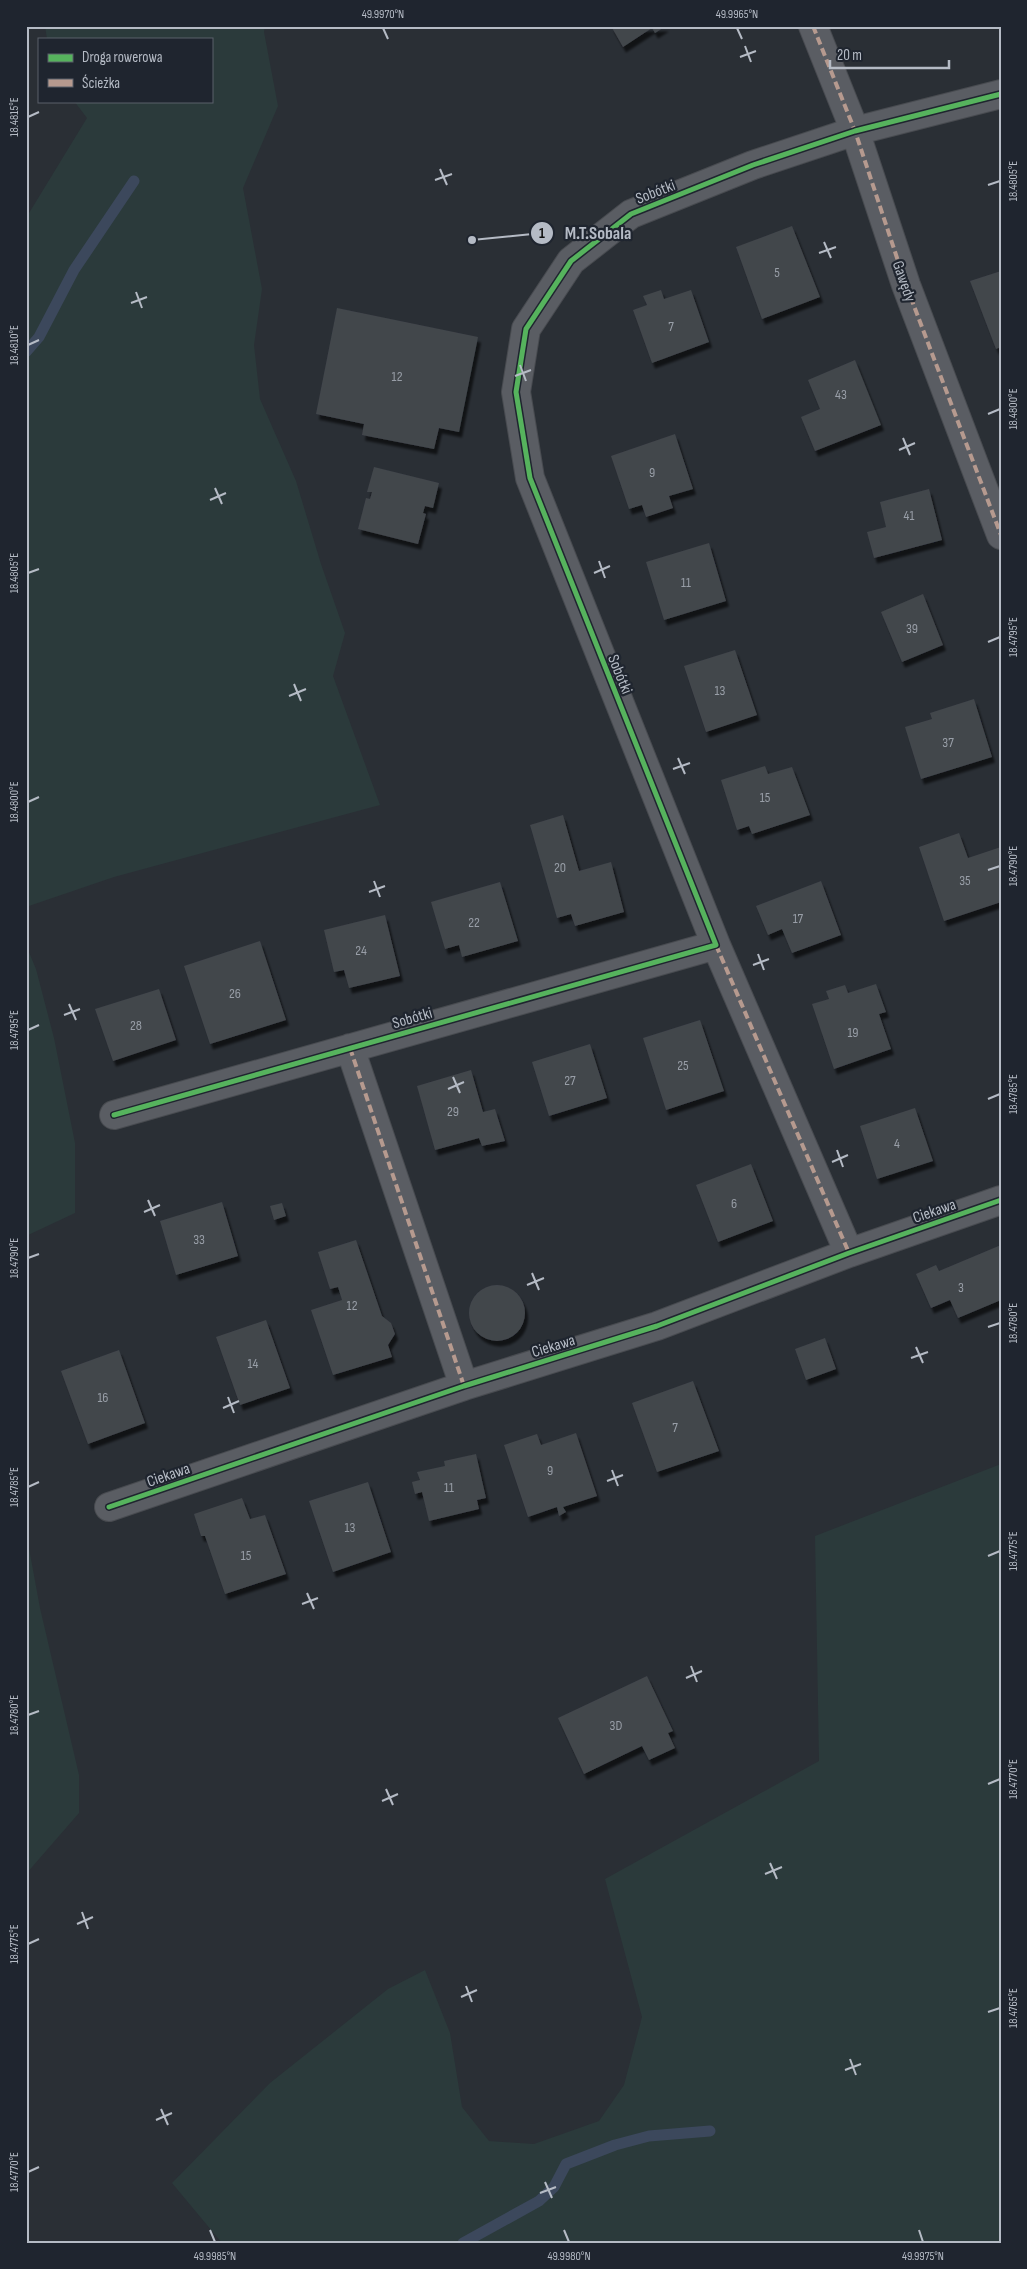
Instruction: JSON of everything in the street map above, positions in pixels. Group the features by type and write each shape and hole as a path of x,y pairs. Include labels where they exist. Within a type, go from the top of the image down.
{"street":[{"name":"Gawędy","path":"813,26 855,131 906,285 1001,535"},
{"name":"Sobótki","path":"114,1115 716,945 530,478 516,392 526,329 571,261 631,214 754,165 855,131 1001,94"},
{"path":"716,945 848,1253"},
{"path":"350,1048 464,1386"},
{"name":"Ciekawa","path":"110,1507 464,1386 658,1326 848,1253 1001,1200"}],"shaded area":[{"path":"45,26 265,26 264,32 278,106 243,188 262,289 254,345 260,399 296,481 321,564 345,633 333,676 380,805 114,877 26,907 26,218 87,118 75,102 212,102 212,38 47,38"},
{"path":"26,945 36,969 54,1038 75,1143 75,1213 26,1236"},
{"path":"1001,1464 1001,2243 222,2243 172,2183 270,2083 388,1989 425,1970 450,2033 462,2107 489,2141 534,2144 599,2121 624,2085 642,2017 605,1879 819,1761 815,1536"},
{"path":"26,1532 40,1608 79,1775 79,1813 26,1874"}],"building":[{"path":"611,26 666,26 655,33 652,28 623,47"},
{"path":"792,226 820,297 762,319 736,247"},
{"path":"1001,271 1001,347 996,349 970,281"},
{"path":"661,290 664,299 691,290 709,342 652,363 633,310 647,305 643,296"},
{"path":"337,308 478,337 459,432 439,428 434,449 362,435 364,424 316,414"},
{"path":"855,360 881,425 815,451 801,417 820,409 808,380"},
{"path":"675,434 693,489 669,496 673,508 646,517 642,505 629,509 611,456"},
{"path":"374,467 439,483 433,508 425,506 423,513 426,514 418,544 358,529 366,498 370,499 372,492 367,492"},
{"path":"929,489 942,540 874,558 867,532 886,527 880,502"},
{"path":"709,543 726,601 664,620 646,562"},
{"path":"923,594 943,645 902,662 881,612"},
{"path":"735,650 757,715 706,732 684,666"},
{"path":"974,699 992,757 921,779 905,727 932,719 930,713"},
{"path":"765,766 768,774 792,767 810,815 752,834 749,826 737,830 721,780"},
{"path":"563,815 579,871 611,862 624,912 575,926 571,914 557,918 530,825"},
{"path":"959,833 968,858 1001,847 1001,902 944,921 919,847"},
{"path":"821,881 841,935 792,953 782,929 768,935 756,906"},
{"path":"500,882 518,941 462,957 459,945 445,949 431,902"},
{"path":"385,915 400,976 349,988 344,970 334,972 324,930"},
{"path":"260,941 286,1020 210,1044 184,966"},
{"path":"876,984 886,1012 879,1014 891,1049 834,1069 812,1004 829,999 826,991 845,985 848,993"},
{"path":"159,989 176,1040 113,1061 95,1009"},
{"path":"700,1020 724,1091 666,1110 643,1038"},
{"path":"590,1044 607,1098 549,1116 532,1062"},
{"path":"471,1070 483,1112 495,1109 505,1141 482,1146 479,1138 435,1150 417,1086"},
{"path":"915,1108 933,1161 877,1179 860,1126"},
{"path":"751,1164 773,1221 718,1242 696,1185"},
{"path":"222,1202 238,1256 176,1275 160,1221"},
{"path":"282,1203 286,1216 274,1220 270,1206"},
{"path":"356,1240 382,1316 391,1323 395,1334 388,1345 392,1357 333,1375 311,1310 342,1300 338,1287 330,1289 318,1252"},
{"path":"1001,1245 1001,1300 958,1318 950,1300 931,1308 916,1274 936,1265 939,1271"},
{"path":"497,1285 508,1287 517,1293 523,1302 525,1313 523,1324 517,1333 508,1339 497,1341 486,1339 477,1333 471,1324 469,1313 471,1302 477,1293 486,1287"},
{"path":"266,1320 290,1388 240,1405 216,1337"},
{"path":"825,1338 836,1369 806,1380 795,1349"},
{"path":"119,1350 145,1423 88,1444 61,1371"},
{"path":"693,1381 719,1451 657,1472 632,1403"},
{"path":"576,1433 597,1496 563,1507 566,1512 559,1516 557,1507 528,1517 504,1445 537,1434 541,1445"},
{"path":"476,1454 486,1498 477,1500 479,1509 429,1521 422,1492 415,1494 412,1482 420,1480 417,1472 445,1466 444,1461"},
{"path":"368,1482 391,1552 333,1572 309,1501"},
{"path":"242,1498 250,1519 265,1515 286,1574 225,1594 205,1536 201,1536 194,1514"},
{"path":"647,1676 673,1731 668,1733 675,1748 649,1760 642,1746 584,1774 558,1718"}],"waterway":[{"path":"26,352 39,337 74,270 134,181"},
{"path":"463,2243 539,2201 554,2187 566,2164 615,2145 649,2136 710,2131"}],"marked path":[{"path":"813,26 855,131 906,285 1001,535"},
{"path":"716,945 849,1253"},
{"path":"350,1048 464,1386"}],"cycle path":[{"path":"114,1115 716,945 530,478 516,392 526,329 571,261 631,214 753,165 855,131 1001,94"},
{"path":"109,1507 464,1386 657,1326 849,1253 1001,1200"}],"place":[{"name":"M.T.Sobala","path":"472,240"}]}
